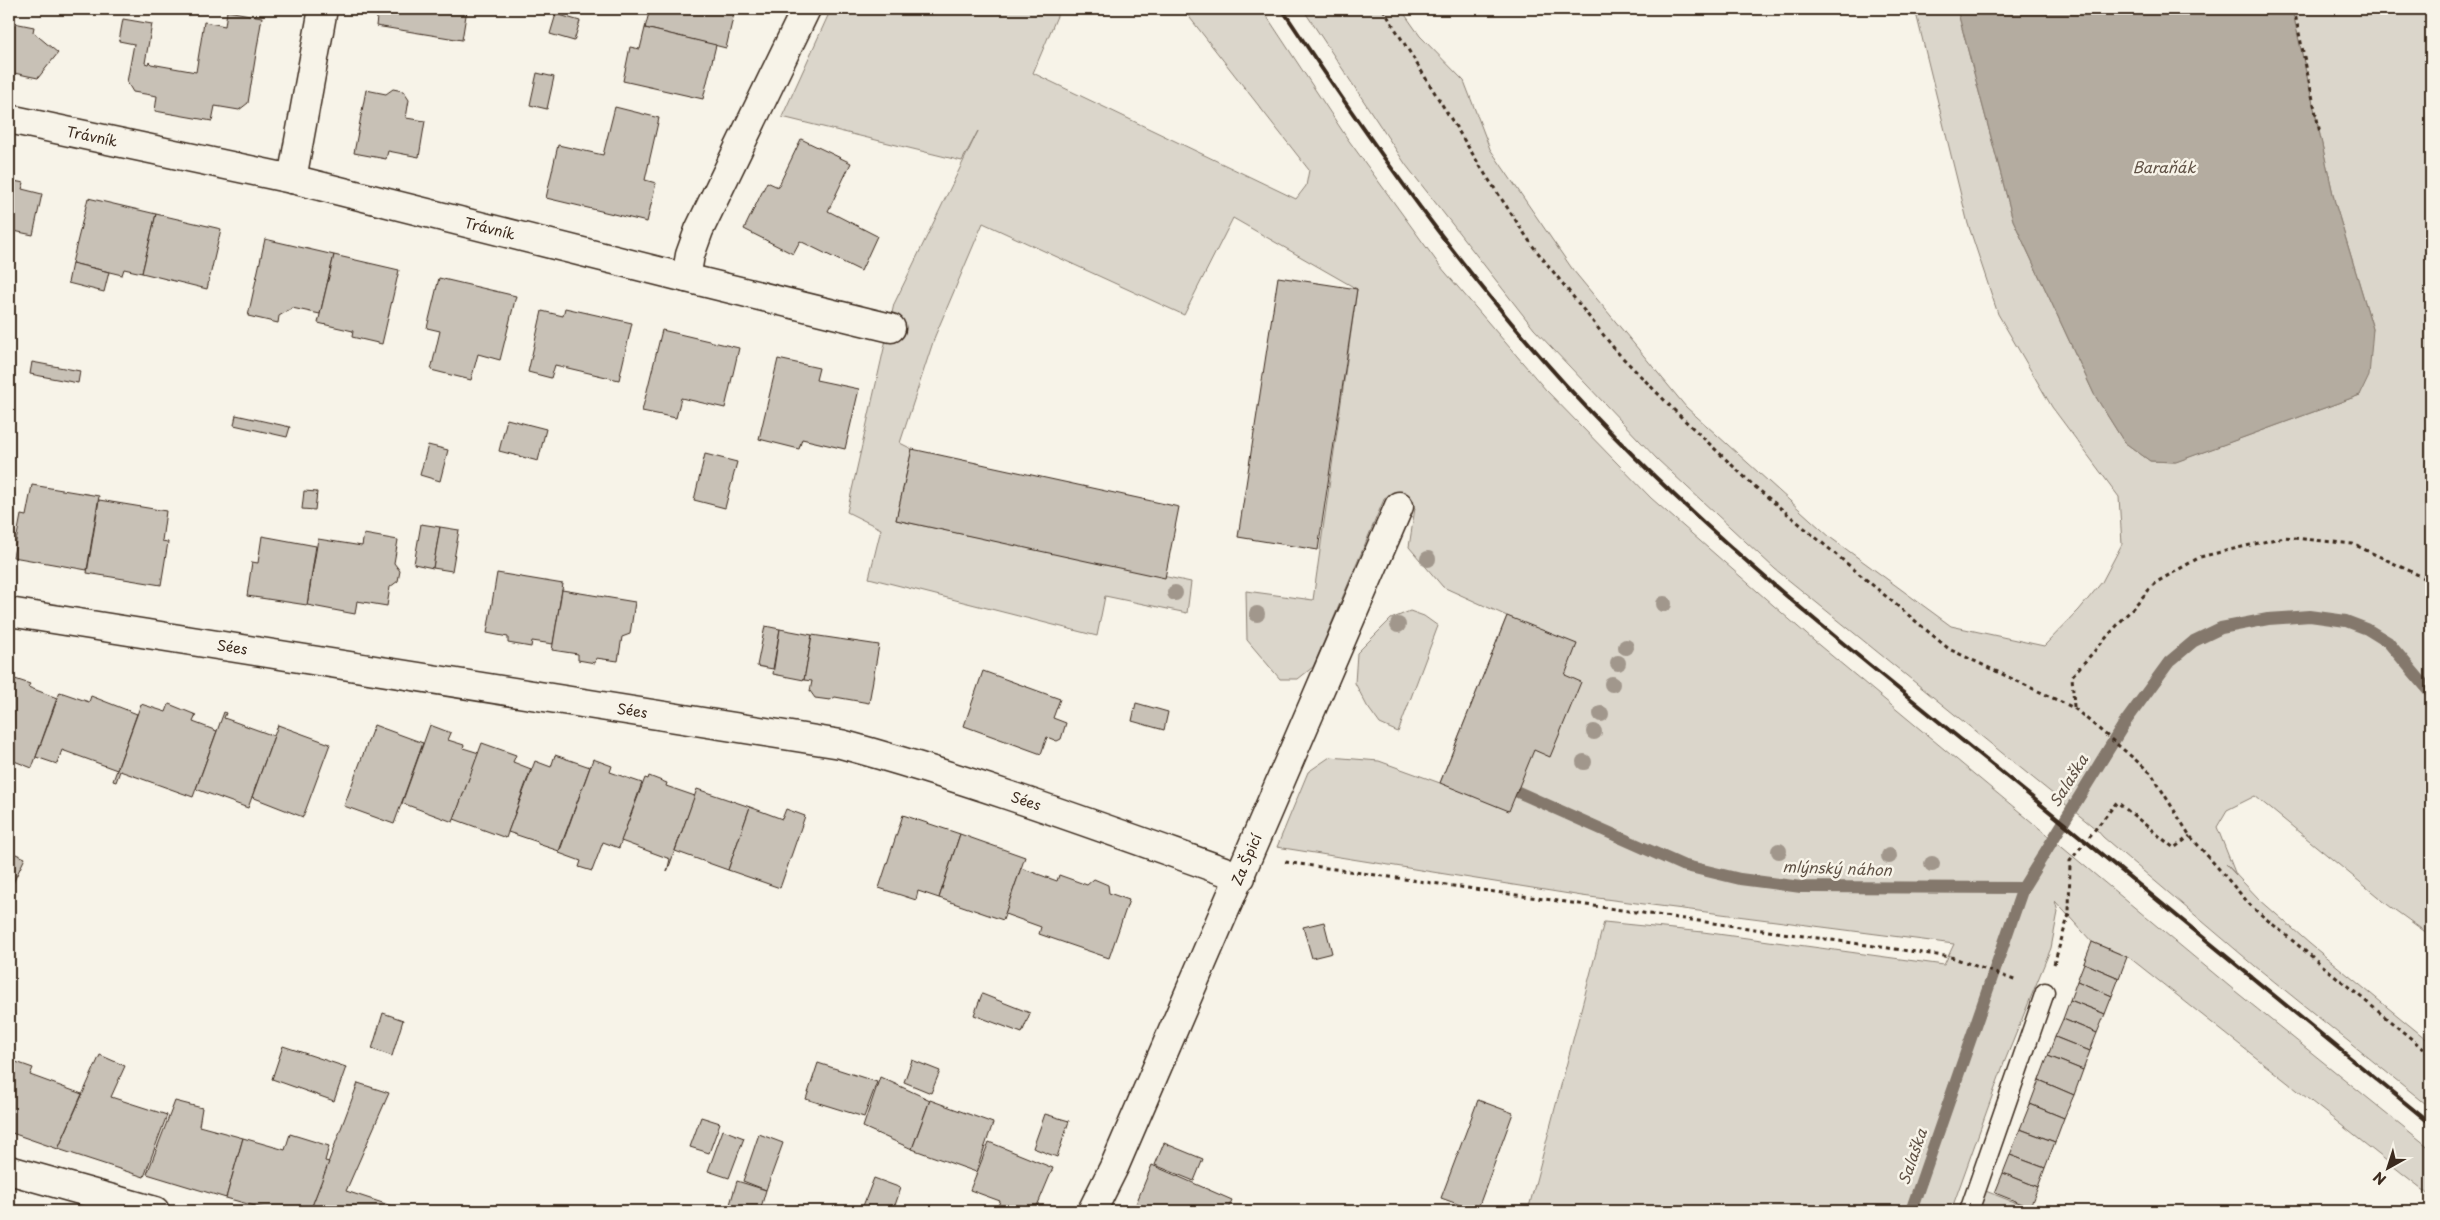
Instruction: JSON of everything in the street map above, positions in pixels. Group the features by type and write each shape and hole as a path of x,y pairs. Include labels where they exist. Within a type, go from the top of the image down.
{"street":[{"path":"292,179 323,9"},
{"path":"686,278 690,255 699,230 806,9"},
{"name":"Trávník","path":"9,118 292,179 891,328"},
{"name":"Za Špicí","path":"1092,1211 1241,876 1399,506"},
{"name":"Sées","path":"9,612 841,744 920,766 997,791 1241,876"},
{"path":"9,1170 155,1211"}],"lane":[{"path":"1969,1211 2045,992"}],"path":[{"path":"1383,9 1484,174 1532,245 1617,352 1678,414 1753,485 1949,649 2074,708 2151,772 2190,836 2253,908 2431,1055"},
{"path":"2294,9 2320,133"},
{"path":"2074,708 2072,676 2155,583 2200,557 2284,537 2353,544 2431,581"},
{"path":"1241,876 1271,860 1951,957 2045,992 2069,914 2070,861 2117,802 2174,848 2190,836"}],"shaded area":[{"path":"831,9 1060,9 1033,73 1296,199 1306,186 1309,170 1183,9 1262,9 1347,138 1440,266 1546,390 1651,498 1814,641 2235,991 2431,1149 2431,1196 2130,958 2092,942 2055,901 2058,912 2051,948 2004,1063 1951,1211 1528,1211 1604,922 1703,932 1944,965 1954,944 1582,896 1277,847 1308,772 1330,757 1379,761 1440,783 1507,616 1443,587 1409,547 1415,508 1385,497 1313,667 1298,679 1280,679 1247,640 1246,591 1313,600 1357,289 1233,218 1184,315 983,223 935,336 900,443 912,449 896,520 1191,582 1187,613 1105,596 1097,636 869,578 881,529 847,512 894,304 978,131 962,161 782,117"},
{"path":"1303,9 1401,9 1420,36 1464,81 1490,149 1573,270 1686,407 1831,538 1951,626 2044,646 2079,610 2102,582 2122,544 2119,497 2052,407 1998,314 1968,224 1915,9 1957,9 2013,220 2094,394 2124,442 2150,461 2175,462 2360,395 2373,329 2335,203 2292,9 2431,9 2431,936 2388,905 2255,796 2227,810 2217,827 2236,874 2259,899 2310,944 2431,1043 2431,1108 2255,966 2096,829 1775,569 1657,459 1534,329 1406,165"},
{"path":"1410,611 1424,616 1438,626 1398,732 1380,724 1367,706 1355,683 1357,653 1391,619"},
{"path":"1983,1190 2034,1210 1975,1211"}],"water":[{"name":"Baraňák","path":"1957,9 2292,9 2335,203 2373,329 2369,376 2360,395 2176,462 2150,461 2124,442 2094,394 2013,220"}],"building":[{"path":"378,9 467,9 462,40 376,26"},
{"path":"650,9 735,9 726,48 645,28"},
{"path":"227,11 262,17 248,103 239,110 215,106 212,121 155,111 157,96 133,92 127,82 134,44 119,41 123,19 152,24 145,63 148,64 149,62 151,64 196,72 204,22 225,26"},
{"path":"556,14 580,21 574,41 550,34"},
{"path":"9,22 34,27 33,32 58,53 38,78 9,72"},
{"path":"645,28 716,45 703,99 623,81 630,47 640,49"},
{"path":"537,73 554,77 547,109 530,105"},
{"path":"393,89 403,91 409,100 406,118 425,121 419,157 388,151 386,159 354,153 366,90 386,94"},
{"path":"615,107 659,118 645,180 656,183 647,222 546,198 558,145 603,155"},
{"path":"801,139 851,163 828,211 877,236 861,271 800,241 793,254 744,229 767,182 778,187"},
{"path":"9,180 24,183 22,189 42,194 33,235 9,230"},
{"path":"88,198 156,214 142,273 124,269 122,275 72,263"},
{"path":"156,214 221,229 207,289 142,273"},
{"path":"265,239 334,255 320,314 292,308 279,316 278,323 248,316"},
{"path":"334,255 399,270 382,344 352,337 353,331 318,323"},
{"path":"72,263 109,272 104,292 68,283"},
{"path":"1278,277 1357,289 1318,550 1238,537"},
{"path":"439,278 516,296 500,360 478,354 471,380 431,370 440,331 427,328"},
{"path":"565,308 632,323 619,380 555,365 551,378 528,372 542,311 563,316"},
{"path":"662,330 739,348 725,408 681,398 676,418 642,411"},
{"path":"778,359 819,368 816,380 859,389 845,449 802,439 799,449 759,439"},
{"path":"32,362 80,371 78,383 30,374"},
{"path":"236,415 290,427 287,437 234,425"},
{"path":"507,419 546,429 538,461 499,451"},
{"path":"428,445 448,450 440,481 420,475"},
{"path":"912,449 1179,507 1165,578 896,520"},
{"path":"705,454 737,462 725,508 694,500"},
{"path":"32,485 99,496 87,570 13,557 21,515 26,516"},
{"path":"304,491 317,492 315,510 302,509"},
{"path":"99,500 166,511 162,541 168,542 161,585 87,573"},
{"path":"421,524 440,527 433,568 414,564"},
{"path":"440,527 459,530 452,571 433,568"},
{"path":"364,534 398,540 394,563 400,571 398,581 390,587 387,606 357,601 355,614 307,605 318,539 362,546"},
{"path":"262,536 316,546 307,605 247,596 252,562 258,563"},
{"path":"497,573 563,584 553,644 532,641 531,647 508,643 508,637 487,633"},
{"path":"562,590 635,602 630,634 622,637 618,661 596,658 595,663 578,660 578,654 552,650"},
{"path":"1507,616 1577,644 1565,675 1581,682 1550,757 1534,750 1509,811 1440,783"},
{"path":"765,626 780,629 773,669 757,666"},
{"path":"780,629 812,635 804,680 773,674"},
{"path":"812,635 879,645 869,703 835,697 830,700 815,698 810,691 812,681 804,680"},
{"path":"983,671 1060,699 1053,718 1066,723 1061,739 1057,741 1047,737 1041,754 964,726"},
{"path":"12,678 30,684 28,687 57,698 32,768 9,759 9,686"},
{"path":"60,692 89,702 91,696 137,714 117,770 62,750 57,764 36,757"},
{"path":"1136,703 1168,712 1164,730 1132,721"},
{"path":"141,704 166,712 169,704 196,715 193,722 217,731 193,797 120,771 116,782 113,781"},
{"path":"224,712 226,713 224,718 274,736 248,808 196,789"},
{"path":"278,725 330,744 303,817 252,797"},
{"path":"374,725 423,743 394,824 344,806"},
{"path":"430,725 451,733 448,740 464,745 463,748 479,753 453,822 402,803"},
{"path":"482,743 516,755 513,762 531,769 506,838 454,819"},
{"path":"555,755 590,767 559,851 508,832 535,761 551,767"},
{"path":"593,759 612,766 610,772 642,783 619,848 603,842 592,871 579,867 581,861 559,853"},
{"path":"649,776 667,783 666,786 695,796 667,872 670,859 621,841 645,778 648,779"},
{"path":"697,789 750,807 728,870 675,851"},
{"path":"750,807 782,819 786,809 805,816 780,888 728,870"},
{"path":"903,815 960,834 939,898 918,891 916,900 879,888"},
{"path":"960,834 1025,857 1003,920 939,898"},
{"path":"9,851 25,858 13,883 9,881"},
{"path":"1021,868 1057,881 1059,875 1087,885 1094,879 1108,885 1109,893 1129,900 1109,958 1039,934 1041,927 1005,914"},
{"path":"1324,922 1332,953 1312,958 1303,927"},
{"path":"2092,942 2127,957 2119,978 2084,963"},
{"path":"2084,963 2119,978 2112,996 2077,981"},
{"path":"2077,981 2112,996 2105,1014 2070,1000"},
{"path":"982,994 1030,1013 1022,1033 974,1015"},
{"path":"2070,1000 2105,1014 2097,1033 2063,1019"},
{"path":"383,1013 403,1020 392,1056 372,1049"},
{"path":"2063,1019 2097,1033 2090,1051 2055,1037"},
{"path":"2055,1037 2090,1051 2083,1070 2048,1056"},
{"path":"283,1046 346,1067 334,1101 272,1079"},
{"path":"100,1055 125,1066 111,1097 167,1115 144,1177 58,1149"},
{"path":"2048,1056 2083,1070 2074,1095 2039,1080"},
{"path":"912,1060 940,1071 931,1093 904,1082"},
{"path":"13,1061 33,1068 30,1075 82,1094 58,1149 9,1132 9,1073"},
{"path":"818,1063 877,1082 864,1117 806,1099"},
{"path":"880,1077 930,1100 912,1149 863,1127"},
{"path":"2039,1080 2074,1095 2064,1118 2030,1104"},
{"path":"358,1083 389,1093 346,1191 407,1211 310,1211"},
{"path":"930,1100 993,1123 976,1172 912,1149"},
{"path":"1478,1100 1513,1113 1477,1211 1441,1198"},
{"path":"175,1101 202,1108 199,1126 243,1138 226,1198 147,1174"},
{"path":"2030,1104 2064,1118 2055,1142 2020,1129"},
{"path":"1045,1114 1069,1121 1057,1157 1033,1148"},
{"path":"701,1117 720,1123 709,1153 690,1147"},
{"path":"2020,1129 2055,1142 2045,1168 2010,1155"},
{"path":"723,1130 744,1138 729,1178 708,1171"},
{"path":"290,1134 329,1146 325,1161 329,1162 310,1211 273,1211 226,1198 243,1138 285,1150"},
{"path":"759,1134 783,1143 766,1190 743,1181"},
{"path":"989,1142 1053,1168 1035,1211 996,1211 1000,1201 970,1190"},
{"path":"1164,1143 1203,1159 1194,1181 1155,1165"},
{"path":"2010,1155 2045,1168 2038,1187 2003,1173"},
{"path":"1152,1165 1232,1200 1227,1211 1133,1211"},
{"path":"2003,1173 2038,1187 2030,1207 1995,1193"},
{"path":"874,1178 901,1188 893,1211 861,1211"},
{"path":"737,1181 766,1190 760,1211 728,1211"},
{"path":"795,1205 813,1211 792,1211"}],"waterway":[{"name":"Salaška","path":"1911,1211 2023,888 2126,721 2169,662 2194,641 2221,628 2268,619 2310,616 2346,621 2367,629 2388,642 2431,693"},
{"name":"mlýnský náhon","path":"1518,792 1682,865 1740,879 1801,887 2023,888"}],"railway":[{"path":"1282,9 1358,121 1438,231 1480,284 1567,387 1661,482 1808,614 2431,1124"}]}
